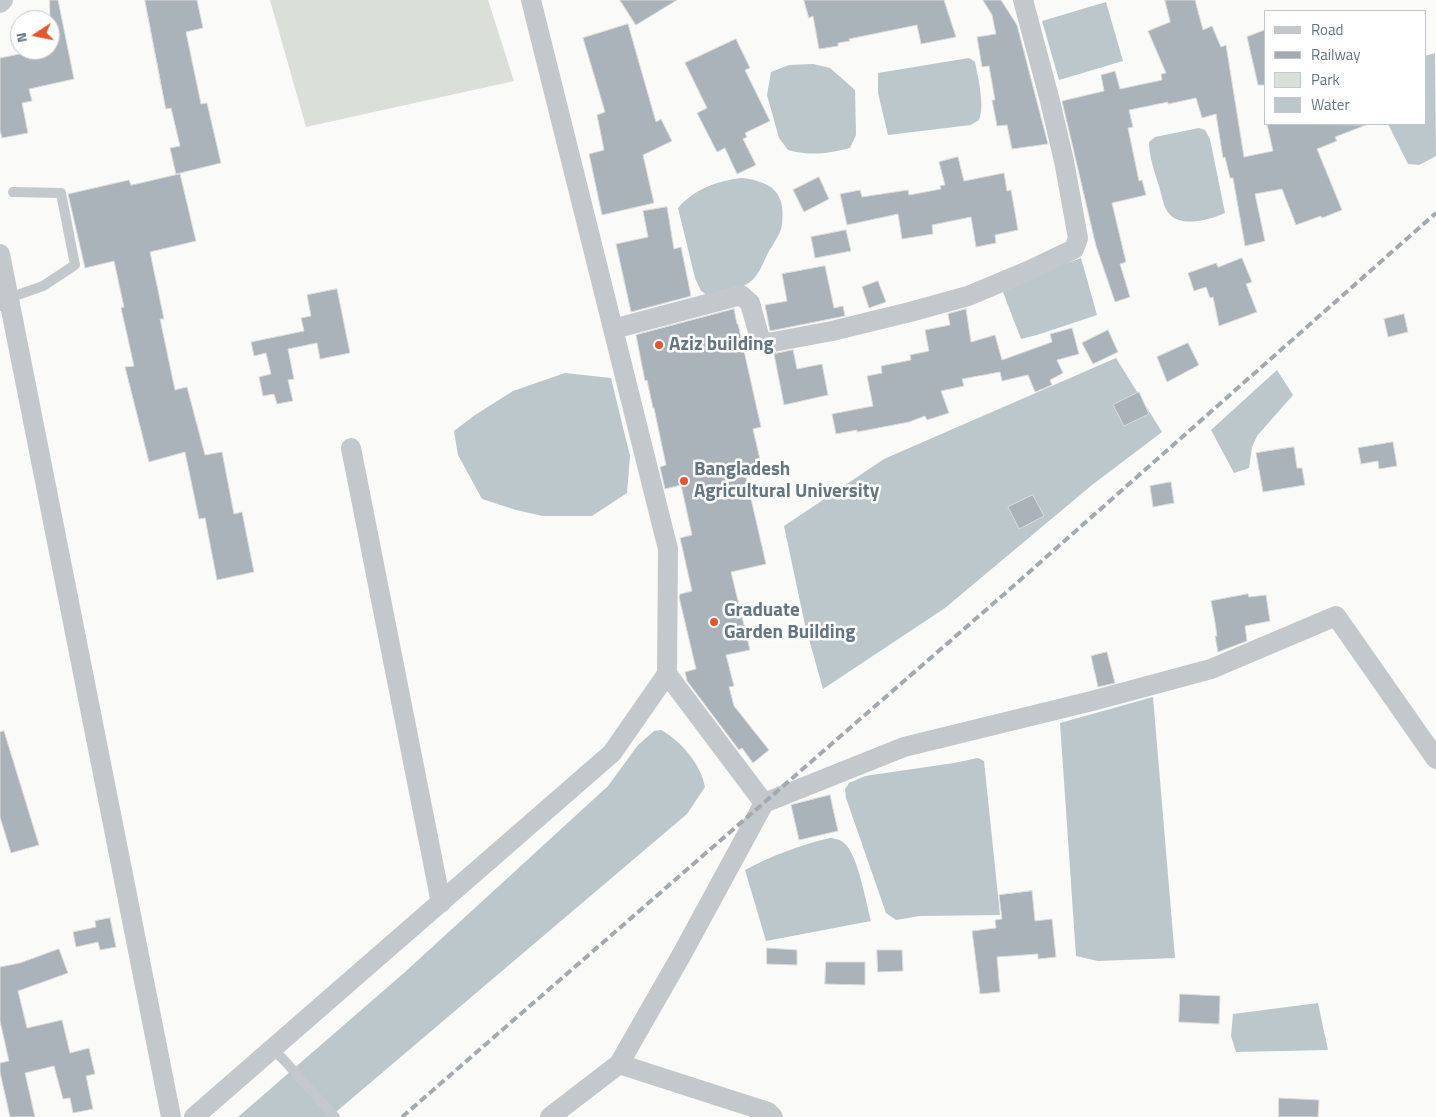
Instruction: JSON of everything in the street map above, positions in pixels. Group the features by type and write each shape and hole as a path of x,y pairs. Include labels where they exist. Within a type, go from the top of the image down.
{"street":[{"path":"0,3 3,0"},
{"path":"194,1117 278,1054 441,903 612,753 666,674 668,548 531,0"},
{"path":"613,329 741,295 750,303 760,339 768,343 832,331 968,296 1028,272 1074,249 1078,238 1064,160 1050,97 1023,0"},
{"path":"0,254 5,302 171,1117"},
{"path":"351,448 441,903"},
{"path":"550,1117 619,1064 682,954 764,803 904,747 1092,701 1211,669 1336,616 1436,759"},
{"path":"666,674 764,803"},
{"path":"619,1064 768,1112 773,1117"}],"lane":[{"path":"5,302 43,286 75,265 61,193 13,192"},
{"path":"278,1054 335,1117"}],"green space":[{"path":"270,0 488,0 514,81 306,127"}],"water":[{"path":"1106,2 1123,61 1059,80 1042,21"},
{"path":"1435,53 1436,156 1419,165 1408,164 1388,125 1426,125 1426,56"},
{"path":"969,58 975,62 979,83 981,114 979,120 971,125 888,135 878,93 878,73"},
{"path":"813,64 830,68 855,90 856,135 850,148 826,153 804,153 788,150 779,138 767,95 771,72 789,65"},
{"path":"1199,128 1205,130 1210,139 1225,213 1193,222 1177,219 1166,209 1152,163 1149,142 1155,137"},
{"path":"742,178 761,182 775,191 782,204 782,225 760,269 750,282 731,291 710,297 701,291 695,278 678,208 684,201 707,187 724,181"},
{"path":"1081,258 1097,315 1021,339 1001,287"},
{"path":"1116,358 1162,432 1092,485 945,608 823,689 805,625 784,526 884,459"},
{"path":"1277,370 1293,395 1257,436 1252,447 1249,468 1234,473 1211,430"},
{"path":"565,373 611,378 630,456 627,493 592,516 543,516 482,499 458,455 454,431 513,391"},
{"path":"1153,697 1175,958 1098,961 1076,956 1060,723"},
{"path":"661,730 682,746 689,754 703,778 705,787 687,814 330,1117 238,1117 405,972 608,786 638,745 654,731"},
{"path":"978,758 984,761 1000,915 920,916 896,920 886,913 846,798 845,789 849,783 865,776"},
{"path":"830,838 838,839 842,842 849,849 853,857 861,879 871,921 766,941 745,870 786,851"},
{"path":"1318,1003 1328,1050 1236,1052 1231,1036 1233,1014"}],"building":[{"path":"50,0 58,0 74,79 29,89 32,101 22,103 28,133 2,138 0,130 0,58 10,56 10,60 60,60 60,10 50,10"},
{"path":"145,0 197,0 203,28 186,32 201,104 207,103 221,163 176,174 170,148 180,146 171,108 166,109"},
{"path":"620,0 677,0 636,25"},
{"path":"804,0 944,0 956,37 921,44 917,25 849,39 850,41 838,43 838,46 819,49 813,16 809,18"},
{"path":"983,0 1001,0 1017,25 1048,144 1012,149 1007,125 997,126 992,100 995,100 989,66 982,67 977,37 996,34 992,15"},
{"path":"1165,0 1195,0 1203,30 1212,26 1221,47 1226,45 1244,157 1273,151 1267,125 1366,125 1335,137 1337,141 1317,149 1342,210 1296,225 1282,189 1255,194 1265,241 1245,246 1233,178 1230,178 1225,157 1223,158 1216,114 1202,118 1196,98 1129,110 1133,127 1128,128 1139,181 1142,180 1146,195 1112,203 1126,262 1120,264 1130,297 1115,302 1096,246 1062,101 1104,91 1101,75 1115,71 1120,89 1162,80 1161,74 1166,73 1148,31 1170,22"},
{"path":"628,24 656,122 661,119 672,141 643,155 654,203 602,215 589,154 604,150 597,115 605,112 583,38"},
{"path":"1264,30 1264,85 1258,85 1247,37"},
{"path":"736,39 750,68 745,70 770,121 745,133 747,137 743,139 756,165 737,174 725,148 717,152 697,113 707,108 685,63"},
{"path":"958,157 964,181 1004,173 1007,191 1011,190 1018,230 995,235 996,243 976,247 971,217 932,225 933,234 902,239 898,214 847,225 840,194 860,190 862,197 908,190 909,195 941,189 940,186 945,185 939,162"},
{"path":"180,174 196,241 150,252 164,319 160,319 175,390 187,387 205,455 222,452 234,514 242,512 254,572 217,580 205,518 199,519 185,452 149,462 125,367 134,366 121,308 124,307 114,261 85,268 68,194 129,180 131,185"},
{"path":"819,177 829,199 804,212 793,190"},
{"path":"667,207 674,249 681,247 691,296 631,312 616,244 648,237 643,211"},
{"path":"846,230 851,251 815,258 811,237"},
{"path":"1242,258 1252,282 1246,284 1257,312 1219,326 1213,297 1210,298 1206,287 1194,291 1188,273 1216,263 1218,267"},
{"path":"825,266 834,308 843,306 845,316 770,331 765,305 787,301 782,274"},
{"path":"878,281 886,302 869,308 862,287"},
{"path":"337,289 350,353 320,359 317,343 288,349 294,379 288,380 293,401 277,404 274,394 263,396 259,377 271,374 266,353 254,356 251,342 304,331 301,318 311,316 307,295"},
{"path":"734,309 761,427 753,429 761,464 744,468 766,564 731,572 750,650 726,655 734,686 729,687 734,706 769,750 753,763 742,748 739,750 687,681 685,672 696,669 679,597 680,594 692,591 680,538 692,535 681,485 665,489 660,467 666,465 647,380 645,381 636,335"},
{"path":"966,309 971,342 995,335 1002,360 1052,342 1050,334 1072,328 1079,354 1057,360 1063,373 1050,380 1052,385 1035,392 1028,375 1002,381 1000,372 962,379 964,386 941,391 949,413 927,420 925,416 909,422 836,434 832,414 873,406 867,376 882,373 881,366 911,360 910,355 929,351 925,330 950,325 948,314"},
{"path":"1404,314 1408,332 1388,337 1384,319"},
{"path":"1108,330 1118,352 1093,364 1082,343"},
{"path":"1188,343 1199,365 1167,382 1157,357"},
{"path":"793,350 797,369 822,364 828,395 784,405 774,354"},
{"path":"1139,392 1149,414 1124,426 1113,405"},
{"path":"1393,442 1397,466 1379,469 1378,461 1361,464 1358,448"},
{"path":"1294,447 1297,468 1302,468 1305,485 1263,492 1256,453"},
{"path":"1171,482 1174,503 1153,507 1150,486"},
{"path":"1033,495 1044,516 1019,529 1008,507"},
{"path":"1248,594 1249,597 1266,595 1270,621 1245,626 1247,641 1218,652 1211,601"},
{"path":"1107,652 1115,683 1098,687 1091,656"},
{"path":"4,731 39,845 11,853 0,817 0,732"},
{"path":"830,795 838,831 799,840 791,805"},
{"path":"1032,891 1035,921 1052,919 1056,957 1038,959 1038,954 997,957 1000,992 980,994 972,931 996,928 995,920 1002,919 999,895"},
{"path":"110,918 116,947 100,950 98,942 76,947 73,932 96,927 95,921"},
{"path":"767,948 797,950 797,965 767,964"},
{"path":"59,949 68,973 18,991 27,1028 62,1020 70,1053 89,1048 95,1074 86,1076 93,1109 73,1113 70,1098 63,1099 54,1066 25,1073 35,1117 10,1117 0,1072 0,1063 9,1061 0,1021 0,967 20,963"},
{"path":"877,950 902,950 903,971 878,972"},
{"path":"826,962 865,962 865,985 825,984"},
{"path":"1180,994 1220,996 1219,1024 1179,1022"},
{"path":"1279,1098 1319,1100 1318,1117 1279,1117"}],"railway":[{"path":"402,1117 1010,589 1436,213"}],"place":[{"name":"Aziz building","path":"659,345"},
{"name":"Bangladesh Agricultural University","path":"684,481"},
{"name":"Graduate Garden Building","path":"714,622"}]}
